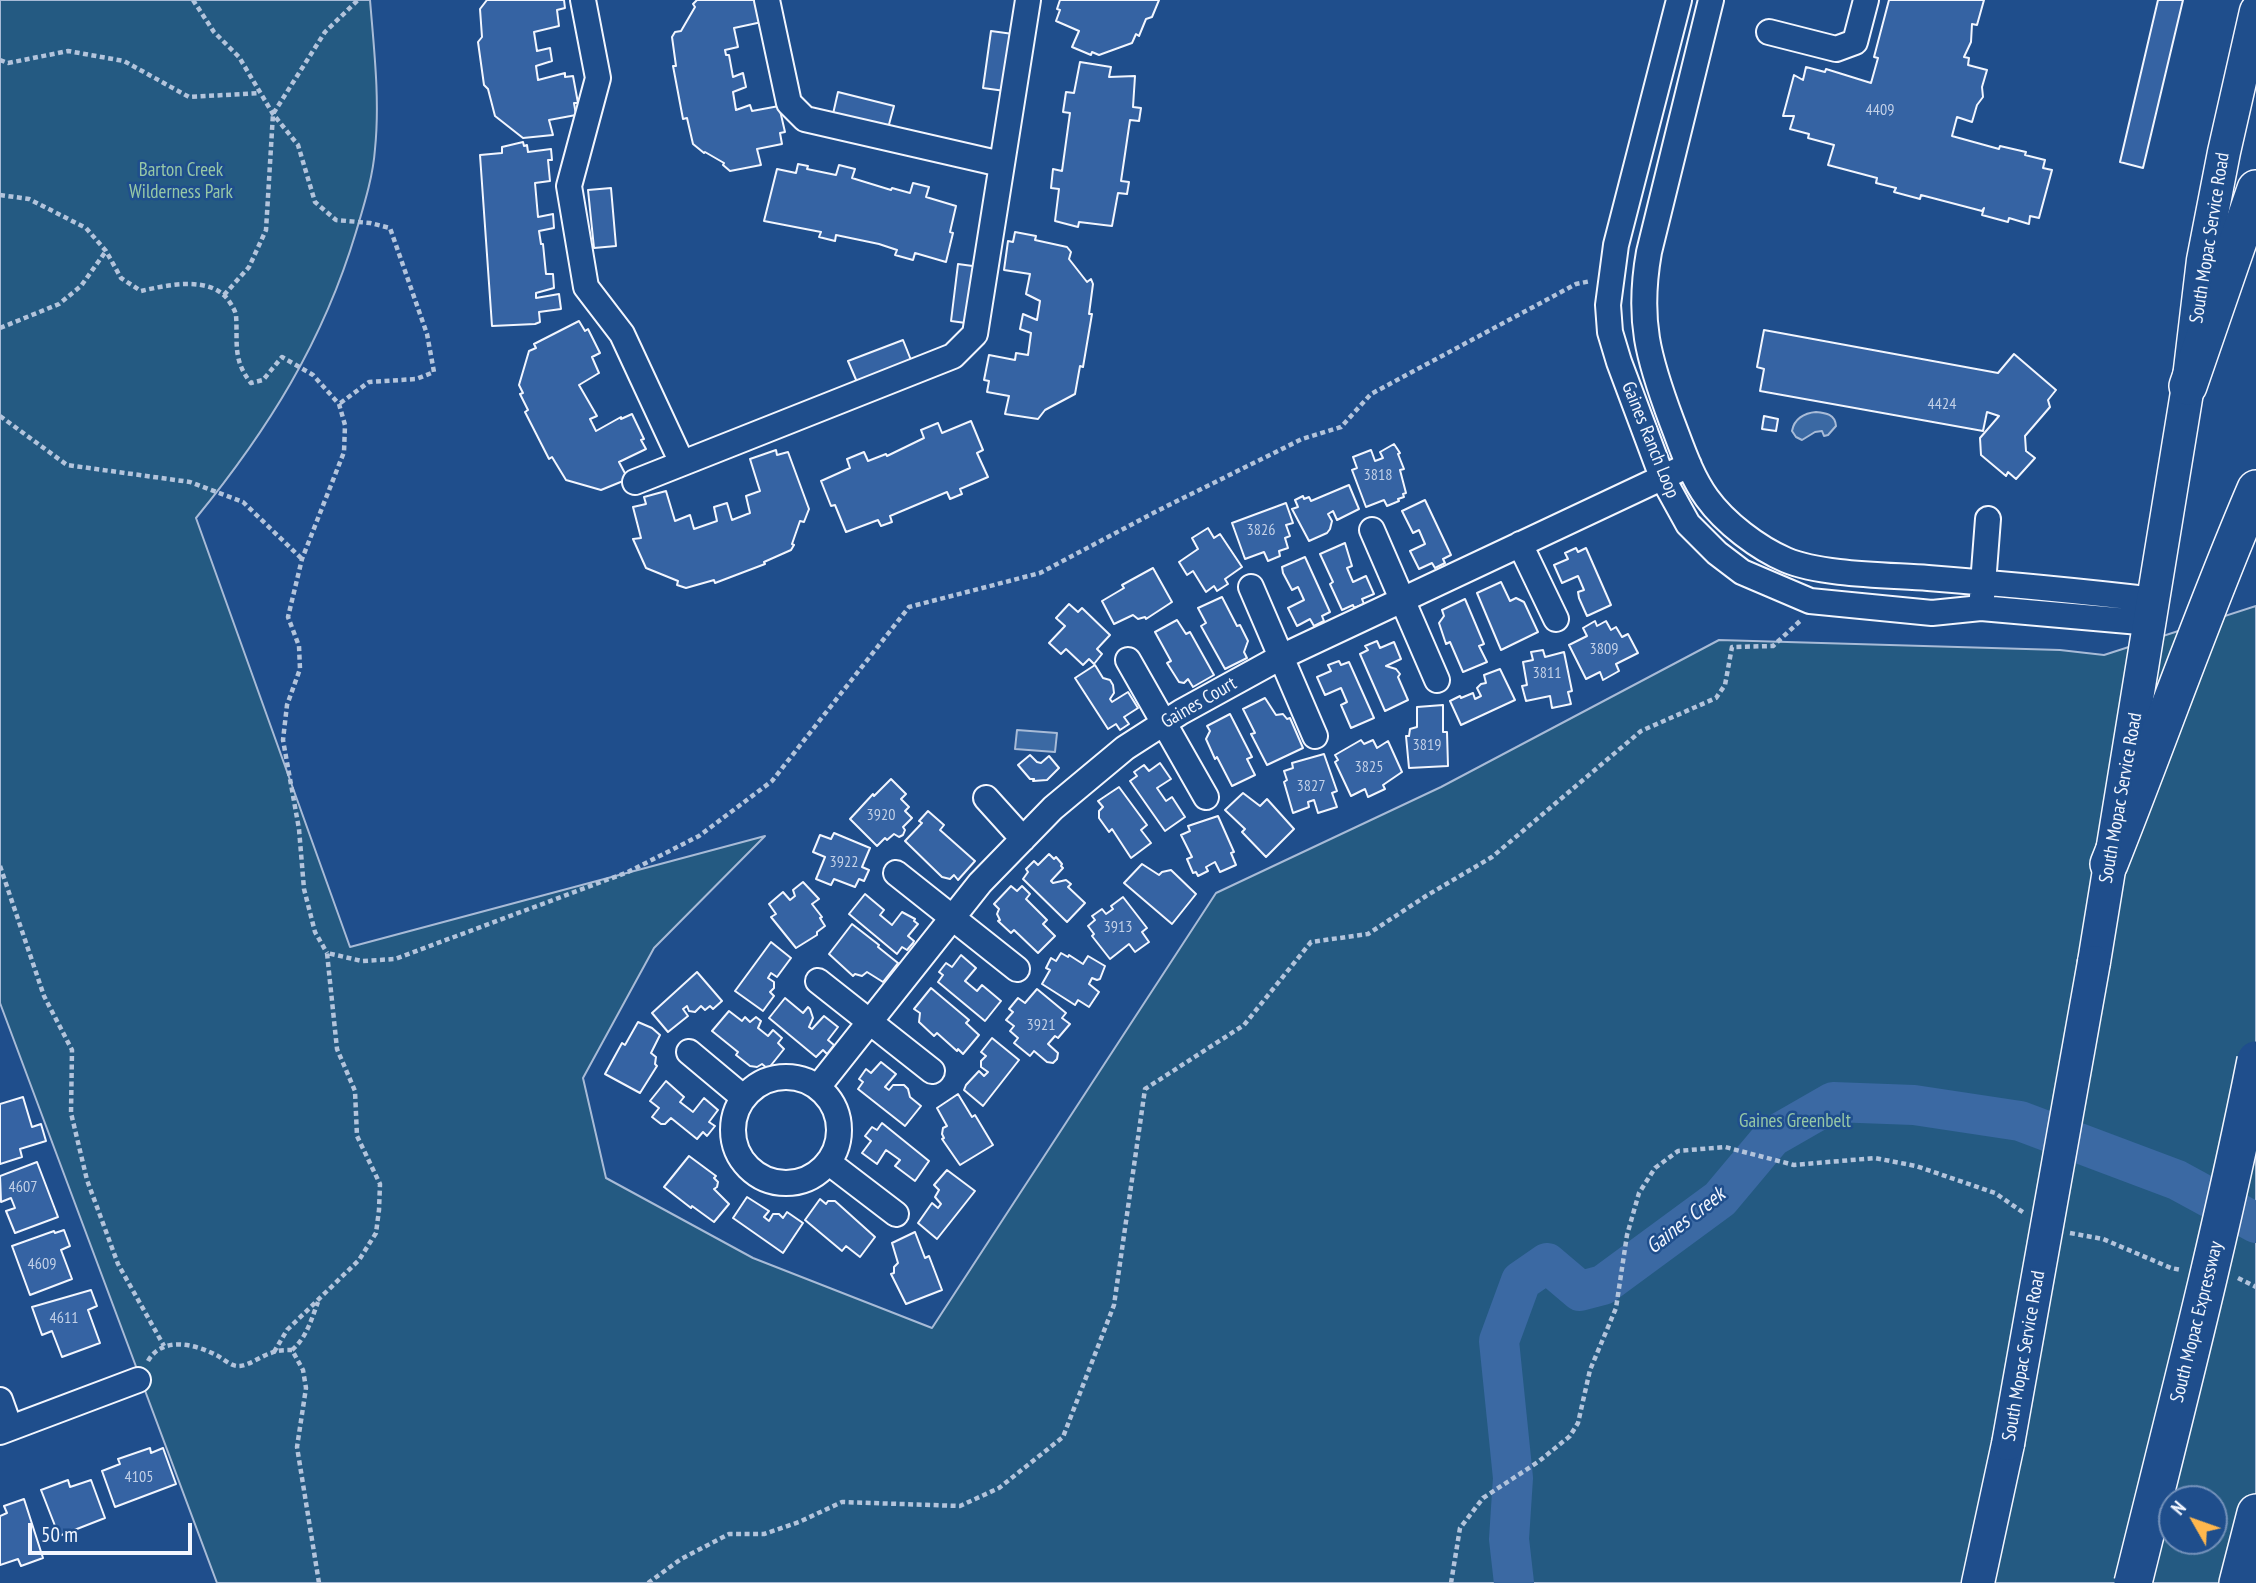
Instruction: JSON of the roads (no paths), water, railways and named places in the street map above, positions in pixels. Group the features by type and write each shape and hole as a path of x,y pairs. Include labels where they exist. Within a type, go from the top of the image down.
{"highway":[{"path":"2188,386 2256,189"},
{"path":"2109,864 2169,715 2216,584 2256,489"},
{"name":"South Mopac Expressway","path":"2133,1583 2206,1289 2256,1060"},
{"path":"2238,1583 2256,1513"}],"main road":[{"name":"South Mopac Service Road","path":"1979,1583 2008,1444 2094,962 2188,386 2203,260 2256,11"}],"street":[{"path":"583,0 598,78 569,186 586,287 622,334 682,463"},
{"path":"767,0 789,103 805,119 1000,164"},
{"path":"635,482 953,356 975,334 1028,0"},
{"name":"Gaines Ranch Loop","path":"1679,0 1619,232 1610,277 1608,305 1611,332 1619,362 1662,477 1688,524 1717,553 1742,572 1810,601 1932,613 1981,608 2153,611"},
{"name":"Gaines Ranch Loop","path":"1711,0 1649,251 1643,309 1649,354 1660,389 1689,465 1708,499 1728,520 1756,542 1787,561 1830,570 1984,582 2153,611"},
{"path":"1769,32 1836,49 1855,42 1866,0"},
{"name":"Gaines Court","path":"818,1087 979,883 1053,808 1125,748 1281,657 1689,465"},
{"path":"1981,608 1988,519"},
{"path":"1372,530 1437,680"},
{"path":"1520,544 1556,620"},
{"path":"1251,587 1315,736"},
{"path":"1128,660 1206,797"},
{"path":"986,798 1023,839"},
{"path":"896,873 1017,969"},
{"path":"818,981 932,1071"},
{"path":"689,1052 744,1098"},
{"path":"787,1077 804,1080 818,1087 830,1099 837,1115 838,1139 828,1162 814,1174 797,1182 779,1182 754,1172 737,1151 733,1133 736,1114 744,1098 763,1083 787,1077"},
{"path":"828,1162 896,1214"},
{"path":"0,1400 5,1430 138,1380"}],"waterway":[{"name":"Gaines Creek","path":"1514,1583 1509,1539 1513,1478 1499,1341 1521,1281 1547,1263 1580,1291 1603,1285 1720,1199 1772,1137 1833,1102 1914,1105 2020,1121 2177,1180 2256,1223"}],"park label":[{"name":"Barton Creek Wilderness Park","path":"181,182"},
{"name":"Gaines Greenbelt","path":"1795,1122"}]}
